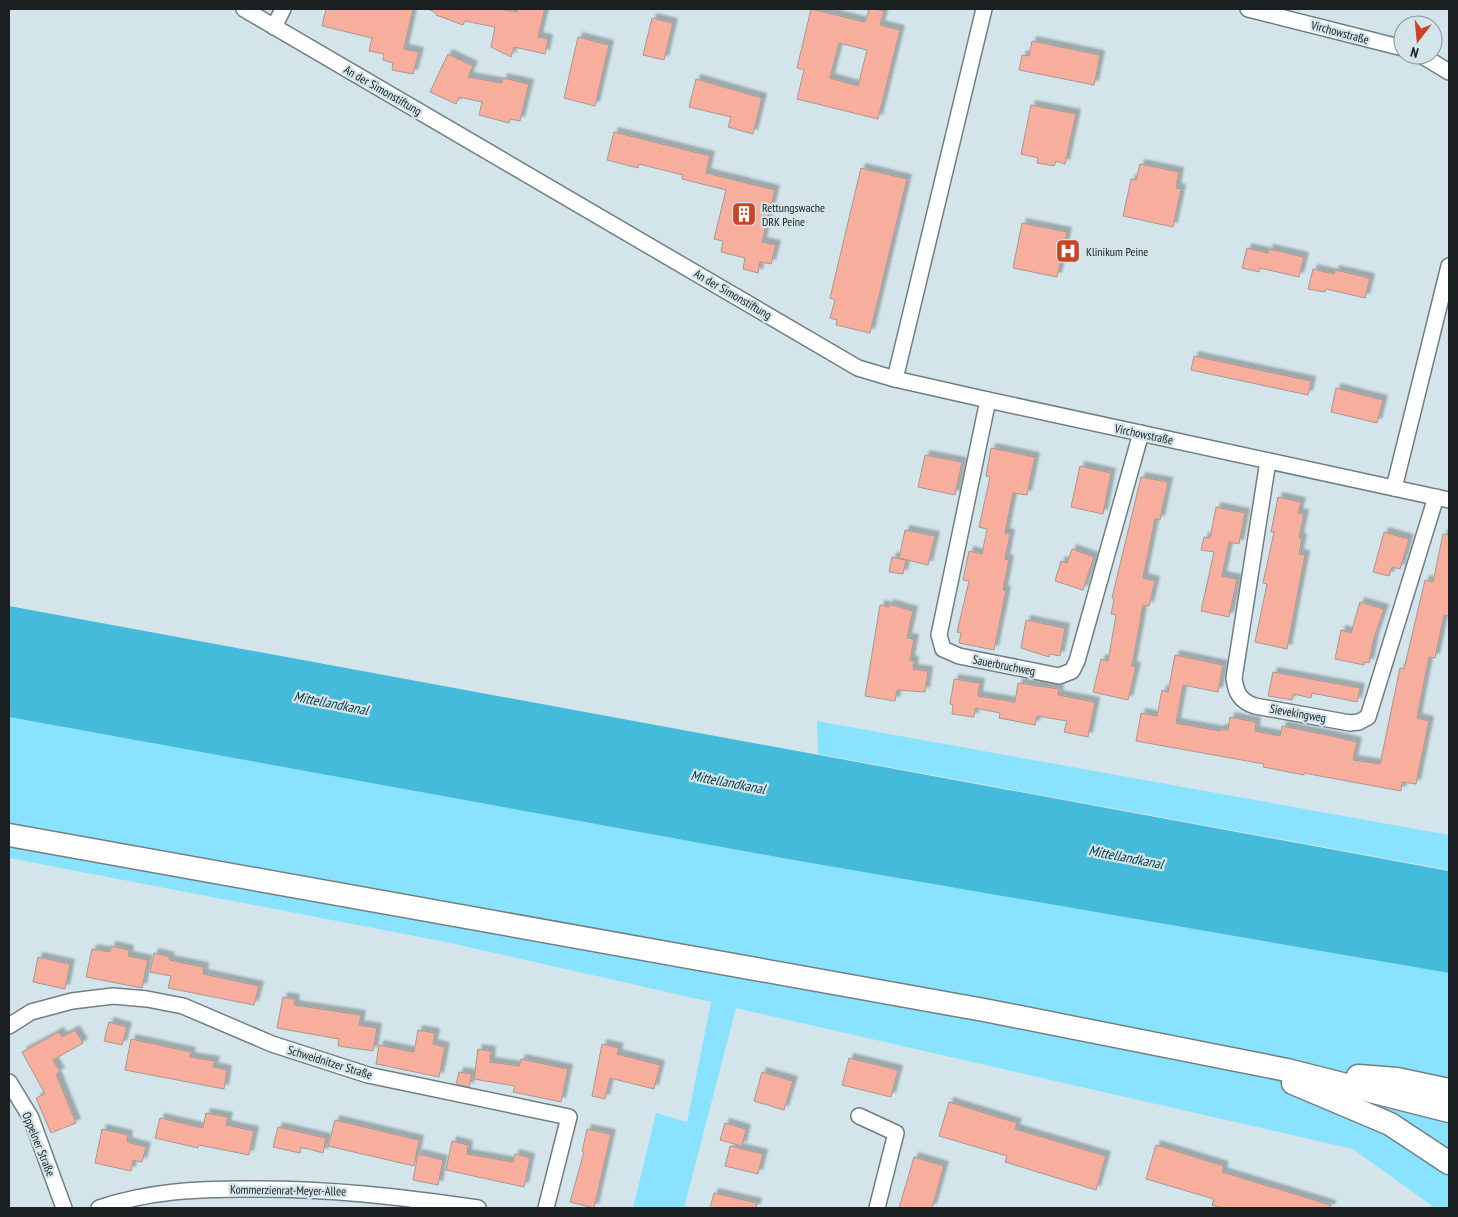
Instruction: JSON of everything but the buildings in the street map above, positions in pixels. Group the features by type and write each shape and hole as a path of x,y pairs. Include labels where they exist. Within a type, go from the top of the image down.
{"main road":[{"path":"9,835 984,1010 1287,1070 1449,1112"},
{"path":"1241,1062 1390,1124 1449,1162"},
{"path":"1287,1070 1397,1079 1449,1090"}],"street":[{"name":"An der Simonstiftung","path":"244,9 858,368 895,379"},
{"path":"274,26 284,9"},
{"path":"895,379 984,9"},
{"name":"Virchowstraße","path":"1248,9 1393,45"},
{"path":"1437,65 1449,72"},
{"path":"1394,488 1449,266"},
{"name":"Virchowstraße","path":"895,379 1442,499"},
{"name":"Sauerbruchweg","path":"988,400 939,635 944,649 959,656 1059,676 1072,671 1077,661 1141,433"},
{"name":"Sievekingweg","path":"1268,461 1234,678 1239,696 1245,702 1255,706 1350,722 1359,722 1368,716 1442,499"},
{"name":"Schweidnitzer Straße","path":"9,1026 31,1012 72,1001 113,996 147,999 183,1006 272,1044 368,1075 568,1117 546,1208"},
{"name":"Oppelner Straße","path":"9,1082 31,1118 64,1208"},
{"path":"859,1116 896,1133 877,1208"},
{"name":"Kommerzienrat-Meyer-Allee","path":"99,1208 121,1200 184,1189 270,1189 348,1191 478,1208"}],"shaded area":[{"path":"9,717 788,859 1449,973 1449,1208 1435,1208 1353,1149 736,1008 684,1208 633,1208 656,1113 687,1122 711,1002 451,943 9,858"},
{"path":"817,721 1449,835 1449,870 818,754"}],"water":[{"name":"Mittellandkanal","path":"9,606 1449,871 1449,973 788,859 9,717"}],"place":[{"name":"Rettungswache DRK Peine","path":"744,214"},
{"name":"Klinikum Peine","path":"1068,251"}]}
